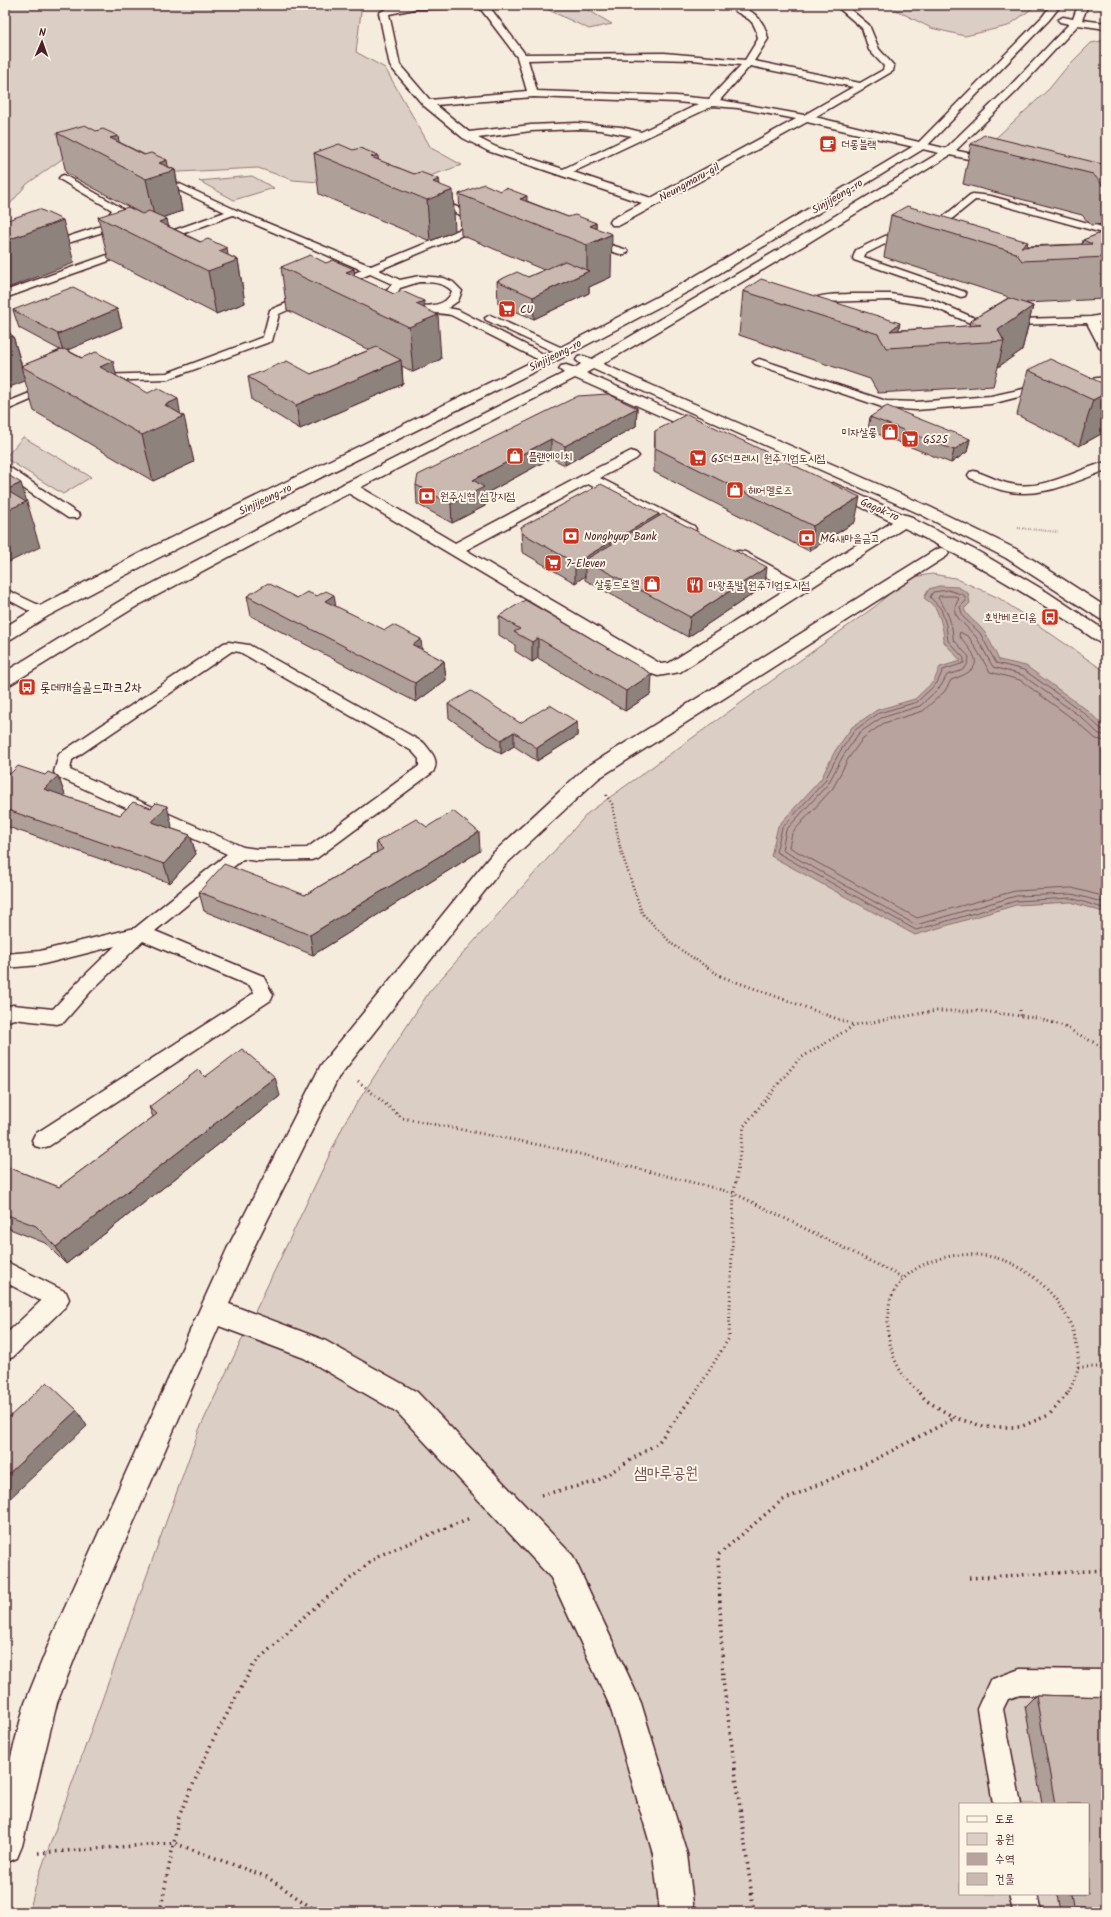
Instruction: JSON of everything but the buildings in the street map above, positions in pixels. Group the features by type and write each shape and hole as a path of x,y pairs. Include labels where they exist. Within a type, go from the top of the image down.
{"street":[{"name":"Neungmaru-gil","path":"532,94 522,57 483,5 400,8 390,9 384,13 395,66 427,103 467,136 492,149 652,202 806,118 888,71 889,66 874,50 866,27 840,5"},
{"path":"565,172 712,102 749,63 763,39 762,31 755,19 733,5"},
{"name":"Sinjijeong-ro","path":"5,635 42,612 150,555 563,352 692,284 921,146 1046,18 1056,5"},
{"name":"Sinjijeong-ro","path":"5,680 131,602 349,487 593,364 799,243 948,152 1012,90 1076,22 1083,5"},
{"path":"1046,18 1106,26"},
{"path":"522,57 643,56 711,59 749,63 862,86"},
{"path":"427,103 532,94 624,96 712,102 738,105 806,118 948,152"},
{"path":"467,136 518,129 569,126 625,130 641,135"},
{"path":"616,222 652,202"},
{"name":"Gagok-ro","path":"563,352 924,510 1012,554 1106,615"},
{"path":"547,360 720,437"},
{"path":"455,549 631,456"},
{"path":"588,478 702,537"},
{"name":"Gagok-ro","path":"819,481 906,520 998,570 1106,639"},
{"path":"349,487 658,670 674,668 924,510"},
{"path":"723,548 801,588"},
{"path":"5,1846 41,1703 63,1647 240,1249 329,1072 498,860 592,773 941,553"},
{"path":"212,1312 236,1319 314,1349 407,1402 562,1567 625,1703 670,1854 677,1912"}],"lane":[{"path":"948,152 1002,164"},
{"path":"144,170 233,212 400,284"},
{"path":"64,178 117,209 105,228"},
{"path":"86,378 168,376 268,339 274,312 370,270 489,221 425,197"},
{"path":"961,294 858,258 860,252 889,238 922,234 935,228 973,197 988,198 1106,231"},
{"path":"5,295 233,212"},
{"path":"5,260 105,228 136,229"},
{"path":"151,230 182,231"},
{"path":"912,236 921,245"},
{"path":"577,237 623,252"},
{"path":"435,308 454,300 457,295 457,291 454,287 440,280 419,279 400,284 393,288 390,293 390,298 394,302 412,308 435,308 454,312 547,360"},
{"path":"807,322 802,319 803,311 810,303 819,299 850,297 890,297 933,303 977,323 1091,320 1106,317"},
{"path":"454,300 563,352"},
{"path":"1091,320 1106,348"},
{"path":"966,332 977,323"},
{"path":"760,362 885,404 908,406 991,400 1061,385 1106,380"},
{"path":"5,407 65,381"},
{"path":"974,475 1004,487 1031,489 1054,486 1106,466"},
{"path":"5,470 73,515"},
{"path":"5,593 42,612"},
{"path":"5,1015 13,1012 57,1017 85,986 142,933 240,852 257,855 311,854 427,768 427,758 418,747 244,648 229,646 65,758 62,772 240,852"},
{"path":"5,961 40,958 142,933 257,981 264,995 42,1140"},
{"path":"5,1271 58,1299 5,1350"},
{"path":"1007,1803 990,1709 999,1689 1020,1682 1106,1683"},
{"path":"1023,1895 1026,1912"}],"path":[{"path":"1018,528 1058,532"},
{"path":"592,773 612,804 620,848 642,913 672,944 722,977 854,1025"},
{"path":"1020,1010 1021,1016"},
{"path":"160,1912 179,1816 212,1740 254,1664 307,1614 378,1556 504,1504 595,1482 658,1443 702,1384 729,1338 734,1193 744,1126 799,1059 854,1025 936,1011 981,1011 1021,1016 1061,1024 1106,1049"},
{"path":"337,1062 402,1118 560,1149 734,1193 904,1278"},
{"path":"950,1255 981,1255 1012,1264 1040,1283 1062,1308 1076,1337 1078,1367 1068,1394 1049,1415 1020,1427 986,1427 955,1418 927,1401 906,1378 892,1351 887,1324 892,1298 904,1278 925,1263 950,1255"},
{"path":"1078,1367 1106,1367"},
{"path":"754,1912 723,1680 718,1555 781,1501 870,1462 955,1418"},
{"path":"969,1578 1106,1570"},
{"path":"36,1853 174,1843 267,1877 318,1912"}],"green space":[{"path":"5,5 358,5 361,12 356,52 385,68 431,148 462,165 394,188 293,180 258,168 159,173 106,139 76,149 27,184 5,210"},
{"path":"538,5 584,5 583,7 612,24 589,29"},
{"path":"886,5 1037,5 1008,26 965,36 931,28"},
{"path":"1106,40 1106,163 1073,166 986,147 1049,89 1067,67 1091,43"},
{"path":"252,176 274,188 234,200 199,181"},
{"path":"23,437 91,477 63,494 5,458"},
{"name":"샘마루공원","path":"932,574 955,578 999,598 1106,672 1106,1912 29,1912 38,1878 199,1430 346,1120 429,992 588,813 877,605 906,578"}],"water":[{"path":"939,586 958,587 968,593 970,603 964,609 986,634 999,660 1026,666 1087,710 1106,728 1106,913 1071,902 1016,905 915,935 771,856 778,826 821,779 835,751 852,727 877,710 915,699 934,681 940,667 961,661 944,642 942,626 937,611 933,605 924,598 929,589"}],"place":[{"name":"더롱블랙","path":"828,144"},
{"name":"CU","path":"507,309"},
{"name":"미자살롱","path":"890,432"},
{"name":"GS25","path":"910,439"},
{"name":"플랜에이치","path":"515,456"},
{"name":"GS더프레시 원주기업도시점","path":"698,458"},
{"name":"헤어멜로즈","path":"735,490"},
{"name":"원주신협 섬강지점","path":"427,496"},
{"name":"Nonghyup Bank","path":"571,536"},
{"name":"MG새마을금고","path":"807,538"},
{"name":"7-Eleven","path":"553,563"},
{"name":"살롱드로웰","path":"652,584"},
{"name":"마왕족발 원주기업도시점","path":"695,585"},
{"name":"호반베르디움","path":"1050,617"},
{"name":"롯데캐슬골드파크2차","path":"27,687"}]}
